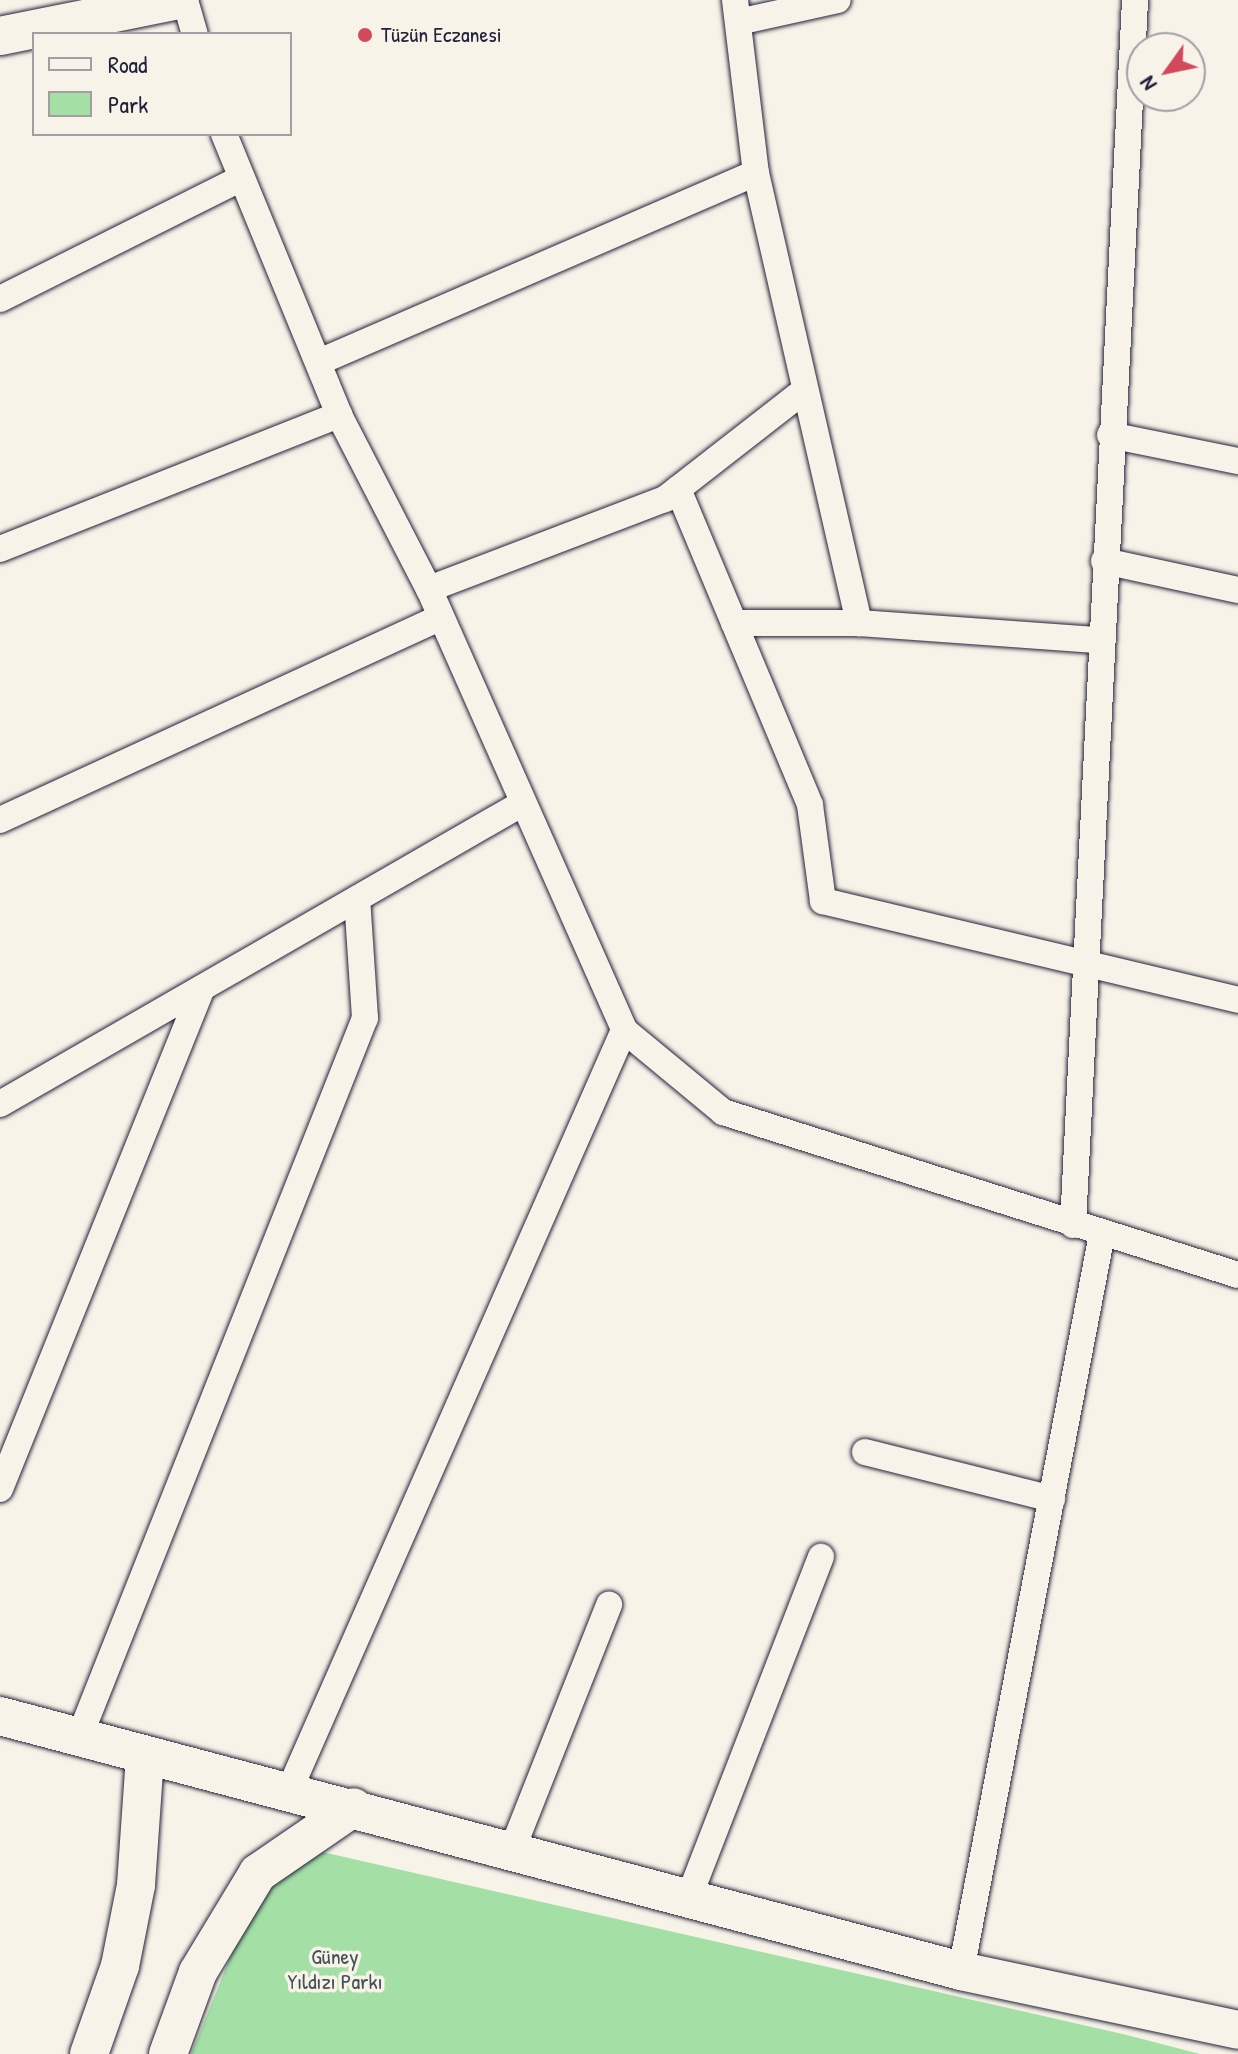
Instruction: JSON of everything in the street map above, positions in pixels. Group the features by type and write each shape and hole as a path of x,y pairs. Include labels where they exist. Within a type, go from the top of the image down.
{"main road":[{"path":"0,36 179,0"},
{"path":"0,1716 354,1807 961,1971 1238,2030"},
{"path":"89,2054 120,1966 136,1885 145,1755"},
{"path":"168,2054 198,1972 258,1873 354,1807"}],"street":[{"path":"185,0 194,32"},
{"path":"838,0 736,11 756,173 801,393 859,623"},
{"path":"1073,1225 1099,640 1135,0"},
{"path":"225,136 238,180 319,362 339,415 429,589 624,1030 723,1112 1238,1275"},
{"path":"319,362 756,173"},
{"path":"0,299 238,180"},
{"path":"429,589 678,489 801,393"},
{"path":"0,549 339,415"},
{"path":"1110,435 1238,461"},
{"path":"678,489 810,805 823,901 1085,966 1238,1000"},
{"path":"1104,561 1238,590"},
{"path":"0,820 441,617"},
{"path":"734,623 859,623 1099,640"},
{"path":"0,1104 523,803"},
{"path":"79,1738 365,1018 357,899"},
{"path":"0,1489 202,988"},
{"path":"289,1791 624,1030"},
{"path":"961,1971 1102,1234"},
{"path":"865,1452 1052,1499"},
{"path":"689,1897 821,1557"},
{"path":"512,1850 609,1605"}],"green space":[{"name":"Güney Yıldızı Parkı","path":"318,1851 1200,2054 191,2054 254,1899"}],"place":[{"name":"Tüzün Eczanesi","path":"365,35"}]}
